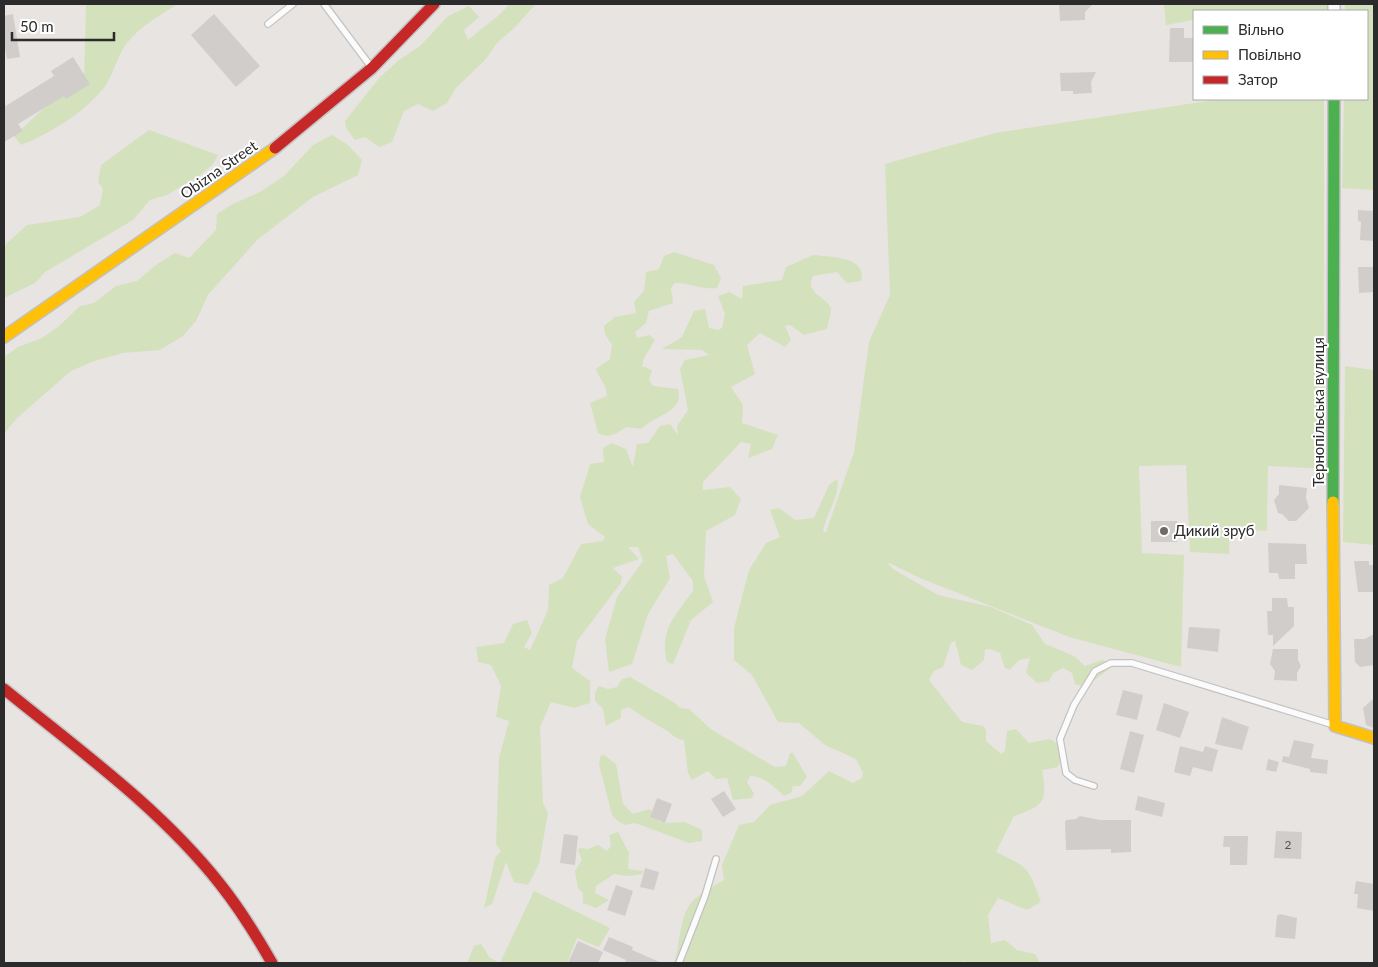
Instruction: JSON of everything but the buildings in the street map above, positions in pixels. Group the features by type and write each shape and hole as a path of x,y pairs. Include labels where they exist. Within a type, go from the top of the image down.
{"main road":[{"name":"Obizna Street","path":"4,337 262,159 372,68 434,4"},
{"name":"Тернопільська вулиця","path":"1334,100 1333,548 1335,726"},
{"path":"4,689 114,780 176,836 217,880 235,904 272,963"},
{"path":"1335,726 1374,738"}],"lane":[{"path":"268,24 293,4"},
{"path":"324,4 372,68"},
{"path":"1094,786 1075,780 1066,773 1060,739 1074,705 1095,671 1111,663 1132,663 1194,680 1335,726"},
{"path":"679,963 705,896 716,859"}],"green space":[{"path":"86,4 177,4 139,30 127,43 103,89 86,107 55,129 21,145 14,136 42,110 84,79"},
{"path":"510,4 536,4 497,43 486,59 456,88 447,103 433,111 418,104 404,111 392,142 379,147 365,137 355,140 346,128 345,121 380,77 399,60 420,46 448,16 469,6 479,17 464,30 468,40"},
{"path":"1164,4 1327,4 1327,10 1193,10 1193,20 1166,25"},
{"path":"1345,4 1374,4 1374,190 1342,188 1344,100 1368,100 1368,10 1345,10"},
{"path":"1214,100 1324,100 1324,469 1268,466 1267,531 1230,529 1229,554 1190,552 1186,465 1139,466 1142,553 1184,555 1181,667 1069,637 920,578 887,562 893,569 938,595 991,607 1032,625 1045,644 1074,656 1085,666 1102,660 1111,663 1112,667 1085,687 1075,684 1072,673 1063,668 1053,673 1049,681 1037,683 1026,673 1030,658 1019,660 1010,670 1005,668 1000,653 990,649 985,650 984,660 972,670 961,665 955,641 951,643 943,667 934,671 929,680 962,722 983,726 986,730 986,741 1001,754 1005,751 1007,731 1016,729 1029,743 1050,739 1065,749 1058,767 1042,770 1044,796 1042,801 1032,809 1014,816 996,852 1015,861 1026,869 1041,902 1027,910 998,898 988,915 991,943 1005,940 1017,950 1035,954 1040,963 968,963 966,961 955,963 674,963 686,911 700,894 724,880 722,865 739,825 754,822 770,805 802,796 829,771 853,783 862,778 863,773 856,759 825,745 799,723 778,722 752,675 734,660 734,628 749,570 766,543 780,537 770,510 779,508 795,520 814,518 829,485 837,479 837,492 823,532 826,532 854,452 869,342 890,295 885,164 995,133"},
{"path":"149,130 218,155 213,164 199,176 167,195 150,200 133,220 45,272 35,283 4,298 4,248 6,244 27,225 80,217 100,205 103,189 98,182 101,165"},
{"path":"332,135 348,145 362,160 358,175 313,197 257,240 208,295 196,321 183,336 160,350 123,353 94,361 71,371 16,419 4,434 4,357 18,347 42,338 59,326 80,306 94,303 116,286 137,281 157,264 175,253 189,258 216,230 217,214 231,205 260,192 284,176 313,145"},
{"path":"674,252 714,265 721,278 717,288 675,283 671,288 673,303 649,311 646,323 635,332 637,338 649,335 655,340 644,358 642,366 652,370 649,380 653,386 678,389 679,397 677,403 673,409 642,429 626,427 612,435 602,435 598,433 590,403 607,396 605,387 596,369 610,359 612,345 605,334 604,326 615,317 636,313 634,302 644,291 646,272 659,269 664,256"},
{"path":"813,255 846,259 853,262 862,273 861,281 847,283 837,272 813,276 811,282 814,292 826,301 831,309 827,329 804,335 790,325 785,326 791,340 785,347 760,333 747,345 755,374 731,387 743,405 742,423 778,435 772,449 748,458 751,444 741,442 703,482 703,490 730,487 741,499 735,515 706,531 704,576 713,602 691,620 673,664 667,662 665,641 667,632 675,616 693,591 693,581 673,554 666,556 670,578 648,614 632,664 609,672 605,639 617,597 643,561 638,547 628,547 639,559 613,568 622,577 621,583 577,641 572,668 590,681 590,703 574,708 551,702 540,727 543,803 548,813 539,864 528,885 514,882 506,862 492,904 484,908 495,858 501,851 496,844 499,758 509,721 496,717 501,686 491,665 478,662 476,647 504,643 513,624 527,620 532,633 524,647 530,650 548,610 549,585 563,578 581,544 603,541 605,537 588,524 580,497 590,464 604,462 603,448 612,443 626,449 633,467 637,444 648,443 660,426 670,424 678,435 677,426 688,410 680,369 685,360 709,355 702,350 662,349 682,337 694,311 705,309 709,328 718,330 722,328 725,314 718,296 729,292 742,299 743,286 782,280 786,267"},
{"path":"1345,366 1374,370 1374,545 1343,542"},
{"path":"630,677 675,703 680,708 689,709 712,730 775,767 786,766 790,753 793,753 807,777 800,786 793,786 791,793 784,796 764,780 750,776 747,782 754,794 752,798 733,800 727,778 716,779 708,771 692,780 688,773 684,740 675,737 629,707 621,710 621,718 606,726 603,709 595,701 595,693 599,686 608,689 617,687 622,679"},
{"path":"604,755 616,764 623,804 633,814 650,809 658,821 665,823 685,822 702,830 702,841 689,843 635,823 625,825 619,822 612,815 599,764 600,756"},
{"path":"618,832 629,853 628,869 643,871 642,874 628,876 614,874 596,886 595,893 609,900 596,908 583,903 583,893 578,888 575,871 582,860 578,850 598,845 607,851 611,846 609,835"},
{"path":"534,891 610,928 599,947 577,938 567,963 500,963"},
{"path":"481,944 490,958 500,963 467,963 474,946"}],"traffic: fast":[{"path":"1333,502 1334,100"}],"traffic: slow":[{"path":"4,337 275,148"},
{"path":"1333,502 1335,726 1374,738"}],"traffic: jam":[{"path":"275,148 372,68 434,4"},
{"path":"4,689 118,781 197,856 248,922 272,963"}],"place":[{"name":"Дикий зруб","path":"1164,531"}]}
